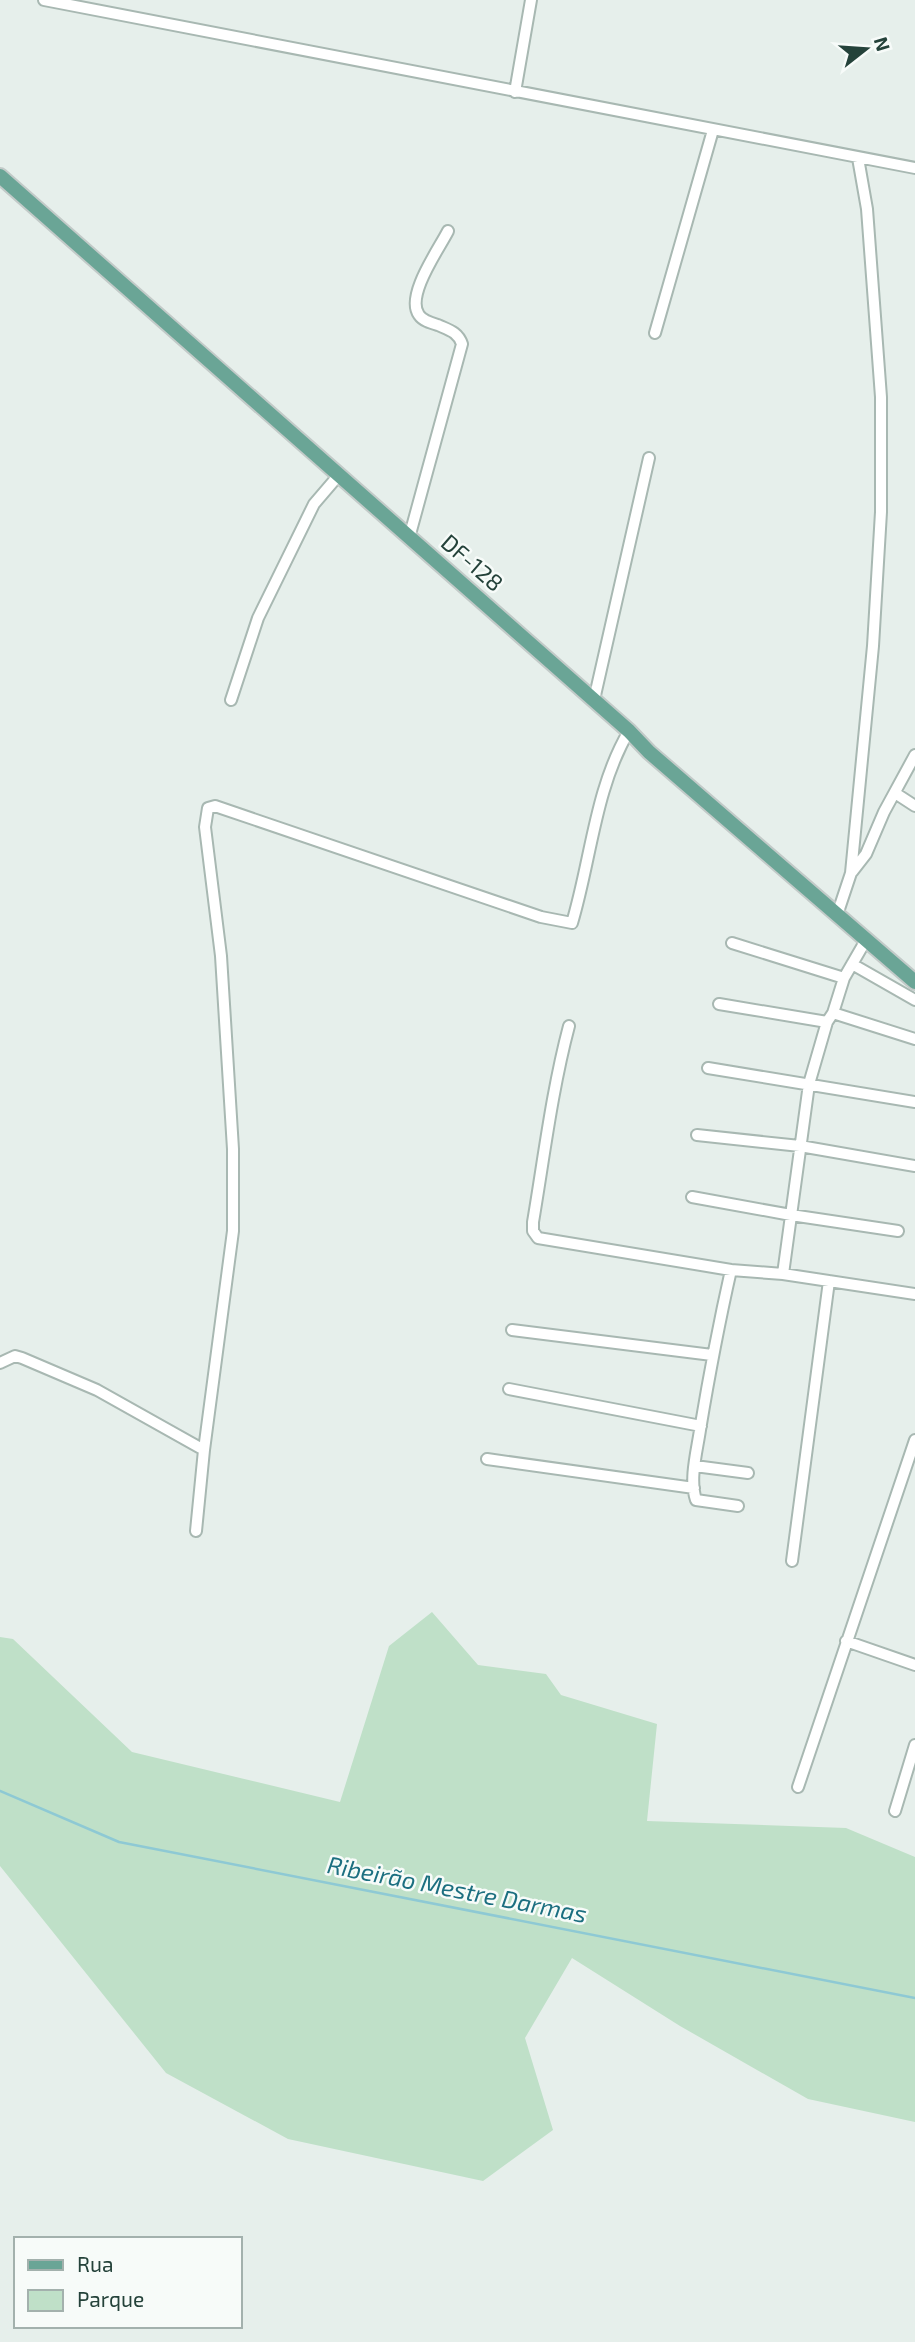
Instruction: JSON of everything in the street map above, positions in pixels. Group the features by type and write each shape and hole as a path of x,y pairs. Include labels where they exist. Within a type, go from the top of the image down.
{"main road":[{"name":"DF-128","path":"0,176 629,731 649,752 915,982"}],"street":[{"path":"44,0 915,168"},
{"path":"515,92 531,0"},
{"path":"655,333 713,130"},
{"path":"837,915 851,873 873,646 881,512 880,383 867,209 858,158"},
{"path":"409,538 462,344 455,332 422,319 415,302 422,279 448,231"},
{"path":"594,700 649,458"},
{"path":"231,701 258,618 314,504 338,476"},
{"path":"196,1531 233,1231 232,1121 221,956 205,827 208,808 215,806 541,917 572,923 605,789 616,753 629,731"},
{"path":"851,873 866,854 915,755"},
{"path":"895,793 915,806"},
{"path":"783,1274 809,1084 844,978 866,940"},
{"path":"733,943 844,978"},
{"path":"852,964 915,1000"},
{"path":"719,1004 830,1017 915,1039"},
{"path":"569,1026 556,1076 533,1222 533,1231 538,1238 731,1270 783,1274 915,1294"},
{"path":"708,1068 915,1102"},
{"path":"697,1135 800,1146 915,1166"},
{"path":"692,1197 898,1231"},
{"path":"731,1270 712,1355 694,1488 696,1500 738,1506"},
{"path":"792,1561 829,1281"},
{"path":"512,1329 712,1355"},
{"path":"0,1363 15,1356 47,1368 97,1390 204,1450"},
{"path":"509,1389 701,1426"},
{"path":"798,1787 846,1641 913,1454 915,1440"},
{"path":"487,1459 694,1488"},
{"path":"695,1466 748,1473"},
{"path":"846,1641 915,1665"},
{"path":"895,1811 915,1745"}],"green space":[{"path":"432,1612 478,1665 546,1674 561,1695 657,1724 647,1821 846,1828 915,1857 915,2122 808,2099 680,2026 572,1958 525,2038 553,2130 483,2181 288,2139 166,2073 0,1866 0,1637 13,1639 132,1752 340,1802 389,1646"}],"waterway":[{"name":"Ribeirão Mestre Darmas","path":"0,1791 119,1842 915,1998"}]}
